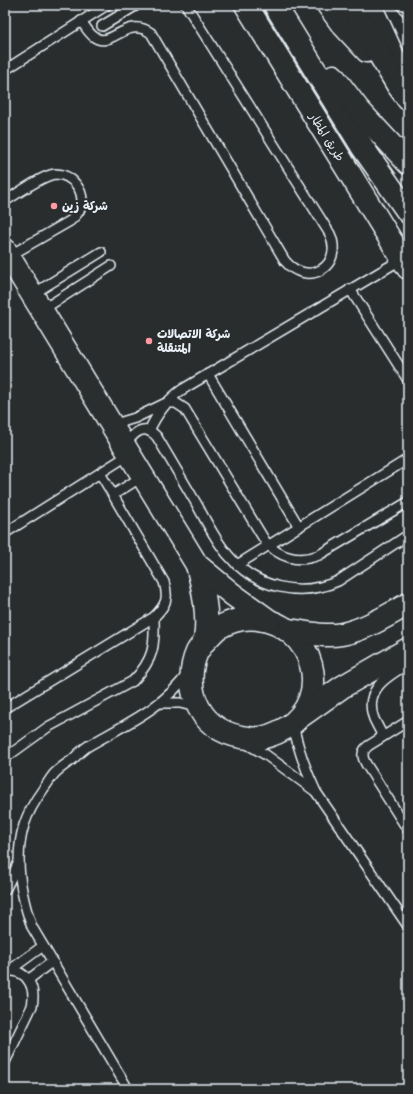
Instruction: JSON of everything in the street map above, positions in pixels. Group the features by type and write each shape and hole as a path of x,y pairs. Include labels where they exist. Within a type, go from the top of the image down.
{"main road":[{"name":"طريق المطار","path":"246,5 405,263"},
{"path":"274,5 363,148 408,212"},
{"path":"278,5 358,109 408,163"},
{"path":"328,5 341,23 404,91"},
{"path":"350,5 404,91"},
{"path":"370,5 404,91"},
{"path":"7,253 197,564 232,594 268,620"},
{"path":"197,564 205,602 205,641"},
{"path":"289,630 319,635 343,634 369,625 408,604"},
{"path":"296,720 308,703 312,687 313,671 309,656 301,642 289,630 268,620 251,618 234,621 218,628 205,641 197,653 192,668 191,682 194,696 200,709 209,721 222,731 236,737 256,739 276,735 342,687 408,649"}],"lane":[{"path":"5,70 107,5"},
{"path":"102,26 137,5"},
{"path":"82,21 92,36 101,40 109,39 131,28 142,28 151,33 285,261 296,271 303,273 318,272 324,268 333,256 334,248 330,234 186,5"},
{"path":"401,5 408,13"},
{"path":"5,201 47,176 55,174 63,175 74,182 80,192 82,200 76,215 70,221 7,253"},
{"path":"37,302 102,252"},
{"path":"149,431 156,416 166,403 177,393 350,289 405,263"},
{"path":"37,302 111,266"},
{"path":"350,289 408,380"},
{"path":"208,374 299,527"},
{"path":"112,425 135,418 166,403 176,403 185,409 269,545 289,558 304,559 319,556 408,502"},
{"path":"5,533 100,473 127,450 133,434 143,430 154,433 157,437 221,546 237,565 257,579 273,585 291,589 327,586 338,581 408,536"},
{"path":"237,565 408,459"},
{"path":"5,708 154,617 163,608 167,591 164,582 100,473"},
{"path":"113,495 143,476"},
{"path":"5,758 48,727 133,680 144,670 155,639 154,617"},
{"path":"383,736 374,719 372,709 372,700 375,691 385,678 408,664"},
{"path":"128,1089 32,927 25,908 19,860 21,840 24,825 37,797 54,774 87,747 139,718 159,703 177,687 192,668"},
{"path":"159,703 180,703 200,709"},
{"path":"296,720 298,747 305,768 316,792 408,926"},
{"path":"408,721 363,749 362,754 363,760 408,830"},
{"path":"236,737 266,755 316,792"},
{"path":"5,890 19,860"},
{"path":"7,971 43,946"},
{"path":"28,980 53,961"},
{"path":"5,1062 32,1006 34,997 33,988 23,975 7,971"}],"place":[{"name":"شركة زين","path":"54,206"},
{"name":"شركة الاتصالات المتنقلة","path":"149,341"}]}
